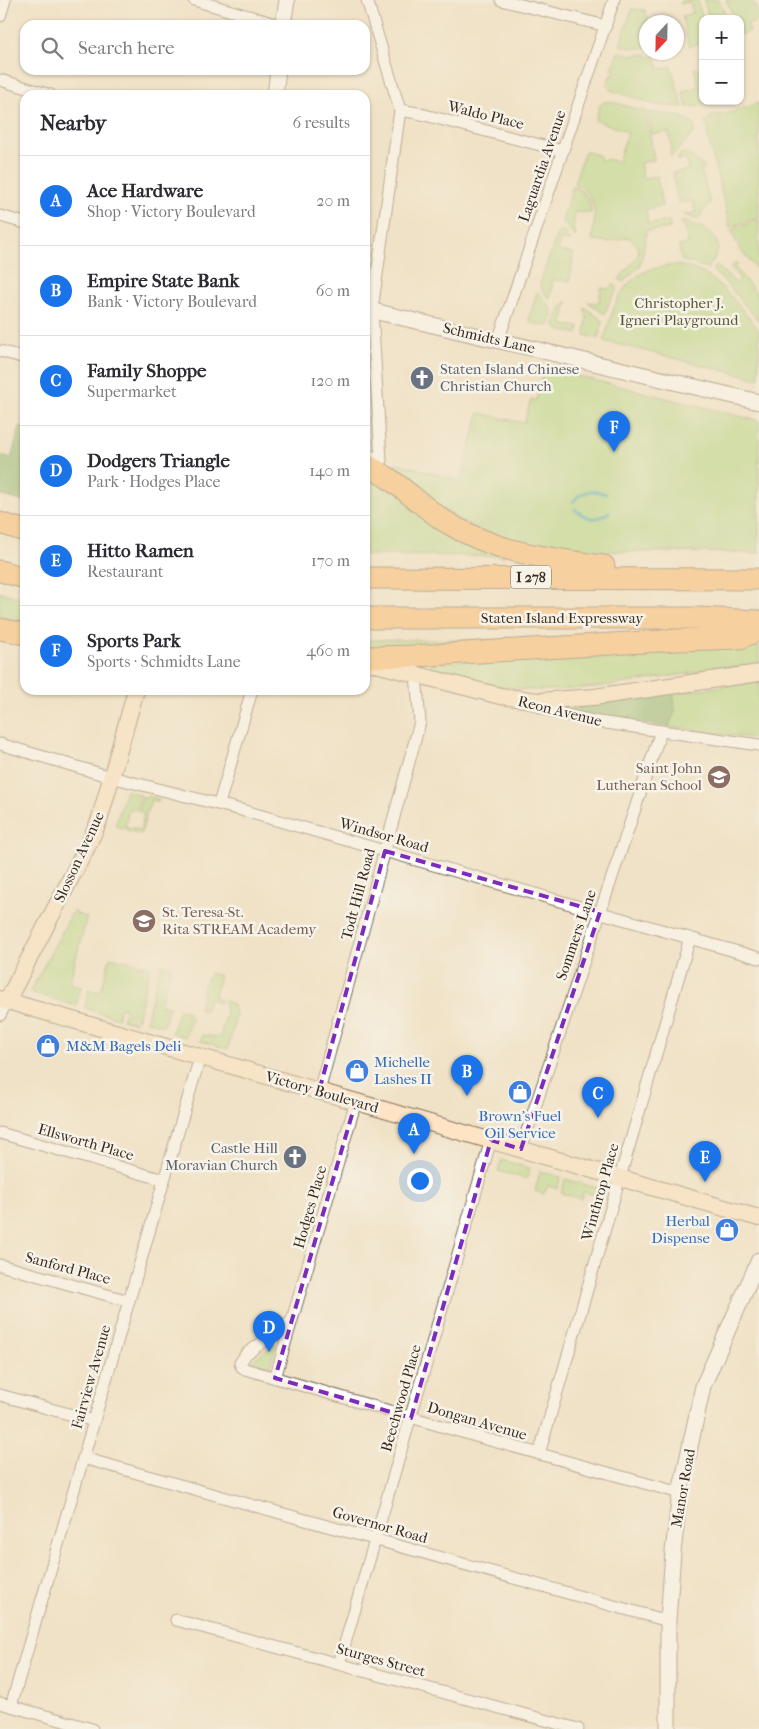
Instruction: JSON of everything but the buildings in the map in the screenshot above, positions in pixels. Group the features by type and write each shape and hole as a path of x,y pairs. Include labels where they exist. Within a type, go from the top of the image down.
{"highway":[{"path":"373,462 388,478 450,524 472,536 504,549 544,558 696,578"},
{"path":"0,523 20,529"},
{"path":"0,571 20,577"},
{"name":"I 278","path":"370,578 759,579"},
{"name":"Staten Island Expressway","path":"370,618 697,618 759,622"},
{"path":"0,629 20,633"},
{"path":"370,657 740,638 759,630"}],"main road":[{"name":"Reon Avenue","path":"370,662 522,700"},
{"path":"522,700 555,701 594,697 759,673"},
{"name":"Slosson Avenue","path":"2,1005 87,847 99,821 135,695"},
{"name":"Victory Boulevard","path":"2,1005 200,1057 759,1218"}],"street":[{"path":"0,16 5,0"},
{"path":"194,0 262,20"},
{"path":"284,20 286,0"},
{"path":"367,0 400,110 370,298"},
{"path":"501,0 606,26"},
{"name":"Laguardia Avenue","path":"498,341 614,0"},
{"path":"276,90 277,75"},
{"path":"0,80 34,90"},
{"name":"Waldo Place","path":"400,110 563,151"},
{"path":"0,216 20,222"},
{"name":"Schmidts Lane","path":"370,310 759,402"},
{"path":"0,351 20,357"},
{"path":"370,371 373,462"},
{"name":"Todt Hill Road","path":"319,1091 420,722 416,675"},
{"path":"219,804 251,695"},
{"name":"Reon Avenue","path":"522,700 569,716 599,722 759,745"},
{"name":"Sommers Lane","path":"520,1149 662,731"},
{"name":"Windsor Road","path":"0,744 111,777 219,804 759,958"},
{"name":"Winthrop Place","path":"538,1454 690,938"},
{"name":"Fairview Avenue","path":"5,1704 83,1458 200,1057"},
{"name":"Hodges Place","path":"275,1378 356,1101"},
{"name":"Ellsworth Place","path":"0,1133 164,1180"},
{"name":"Beechwood Place","path":"339,1664 491,1140"},
{"name":"Manor Road","path":"668,1729 668,1621 680,1493 703,1386 759,1260"},
{"name":"Sanford Place","path":"0,1265 129,1301"},
{"name":"Dongan Avenue","path":"292,1321 246,1354 240,1363 241,1366 245,1369 411,1418 680,1493"},
{"path":"0,1395 94,1420"},
{"name":"Governor Road","path":"83,1458 668,1621"},
{"name":"Sturges Street","path":"176,1620 578,1729"},
{"path":"5,1704 92,1729"}],"highlighted area":[{"path":"385,851 600,912 521,1149 491,1140 411,1418 275,1378 356,1101 319,1091"}],"green space":[{"path":"682,0 697,0 702,15 699,15 699,43 689,46 684,15 693,13 690,2 680,4"},
{"path":"704,0 719,0 725,15 708,15"},
{"path":"726,0 752,0 759,15 759,20 747,25 750,31 744,34 744,15 733,15"},
{"path":"632,9 645,10 647,15 639,15 639,48 620,45"},
{"path":"618,52 639,55 639,60 656,60 659,70 671,66 683,107 658,105 610,90 607,85 611,74 614,75 615,71 612,69"},
{"path":"694,68 699,69 699,87"},
{"path":"699,87 699,105 707,105 687,107 683,91"},
{"path":"609,101 646,112 654,160 640,163 643,178 657,176 662,206 646,209 648,224 669,221 670,228 646,231 644,250 639,267 623,282 619,279 637,257 637,245 628,237 608,242 592,240 594,207 588,194 574,183 585,151 600,156 600,160 604,161 606,159 618,162 628,132 595,120 600,105"},
{"path":"759,103 759,218 730,227 707,133 710,130 705,123 713,115 726,114"},
{"path":"649,112 678,116 691,122 694,127 694,133 671,157 670,151 672,150 669,132 652,134"},
{"path":"684,153 689,154 705,168 701,169 710,203 697,219 683,215 695,213 693,201 678,203 673,173 688,170 686,158 677,160"},
{"path":"573,186 587,197 591,208 591,213 575,212 573,230 576,231 575,237 562,221"},
{"path":"759,220 759,272 740,249 731,230"},
{"path":"681,221 700,227 714,236 717,242 717,249 715,258 708,268 681,260 679,246 688,244 685,226 682,226"},
{"path":"563,231 570,241 560,240 558,251 573,253 570,281 553,280 550,299 543,292 540,284 557,233"},
{"path":"736,262 735,268 759,296 759,321 713,271 716,265 736,283 740,279 730,268"},
{"name":"Christopher J. Igneri Playground","path":"676,265 690,268 713,280 723,288 759,330 759,379 604,341 618,299 633,279 644,272 658,267"},
{"path":"614,284 618,288 604,314 588,302 599,303 601,288 610,289"},
{"path":"537,293 552,310 548,326 531,323 529,318"},
{"path":"567,301 563,325 579,327 578,334 558,330 555,327 558,312"},
{"path":"585,307 603,321 598,339 585,335 587,315"},
{"path":"545,368 759,421 759,553 569,551 529,546 489,535 459,520 370,460 370,458 392,465 396,463 461,481 479,413 524,423 531,399 536,400"},
{"path":"20,426 20,501 0,495 0,455 11,459"},
{"path":"370,475 505,556 370,555"},
{"path":"0,592 20,598 20,622 0,617"},
{"path":"370,640 565,640 370,649"},
{"path":"759,646 759,665 570,689 529,690 501,687 434,671 429,666 433,663 491,659 491,663 505,659"},
{"path":"759,681 759,739 668,727 675,711 673,693"},
{"path":"673,693 675,711 668,727 593,717 567,710 568,706"},
{"path":"126,790 142,796 136,810 129,809 125,826 140,830 144,813 138,811 144,797 159,799 159,802 151,800 141,834 115,826"},
{"path":"73,911 76,914 87,917 70,980 71,984 81,987 76,1006 30,992"},
{"path":"110,957 150,967 137,1020 131,1014 129,1016 136,1023 122,1019 126,1011 124,1007 119,1009 118,1018 85,1008 89,989 99,992 102,988"},
{"path":"161,964 171,967 160,1004 169,1006 164,1026 146,1021"},
{"path":"210,973 220,976 214,997 221,999 220,1003 209,999 205,1011 199,1009 206,978 209,978"},
{"path":"224,1000 232,1004 236,1016 228,1049 200,1041 203,1035 218,1037 221,1034 226,1015"},
{"path":"179,1009 189,1012 187,1017 192,1018 185,1037 172,1033"},
{"path":"501,1160 530,1168 527,1179 498,1171"},
{"path":"540,1171 561,1177 557,1189 548,1186 544,1194 535,1191"},
{"path":"565,1179 604,1190 595,1218 590,1216 596,1195 583,1192 581,1199 561,1193"},
{"path":"275,1343 277,1345 269,1367 266,1368 252,1364 253,1360"}],"waterway":[{"path":"573,502 583,493 597,492 606,494"},
{"path":"575,509 583,515 592,518 600,517 609,512"}],"place":[{"name":"Staten Island Chinese Christian Church","path":"422,378"},
{"name":"Sports Park","path":"614,452"},
{"name":"Saint John Lutheran School","path":"719,777"},
{"name":"St. Teresa-St. Rita STREAM Academy","path":"144,921"},
{"name":"M&M Bagels Deli","path":"48,1046"},
{"name":"Michelle Lashes II","path":"357,1071"},
{"name":"Brown's Fuel Oil Service","path":"520,1092"},
{"name":"Empire State Bank","path":"467,1096"},
{"name":"Family Shoppe","path":"598,1118"},
{"name":"Ace Hardware","path":"414,1154"},
{"name":"Castle Hill Moravian Church","path":"295,1157"},
{"name":"Hitto Ramen","path":"705,1182"},
{"name":"Herbal Dispense","path":"727,1230"},
{"name":"Dodgers Triangle","path":"269,1352"}]}
